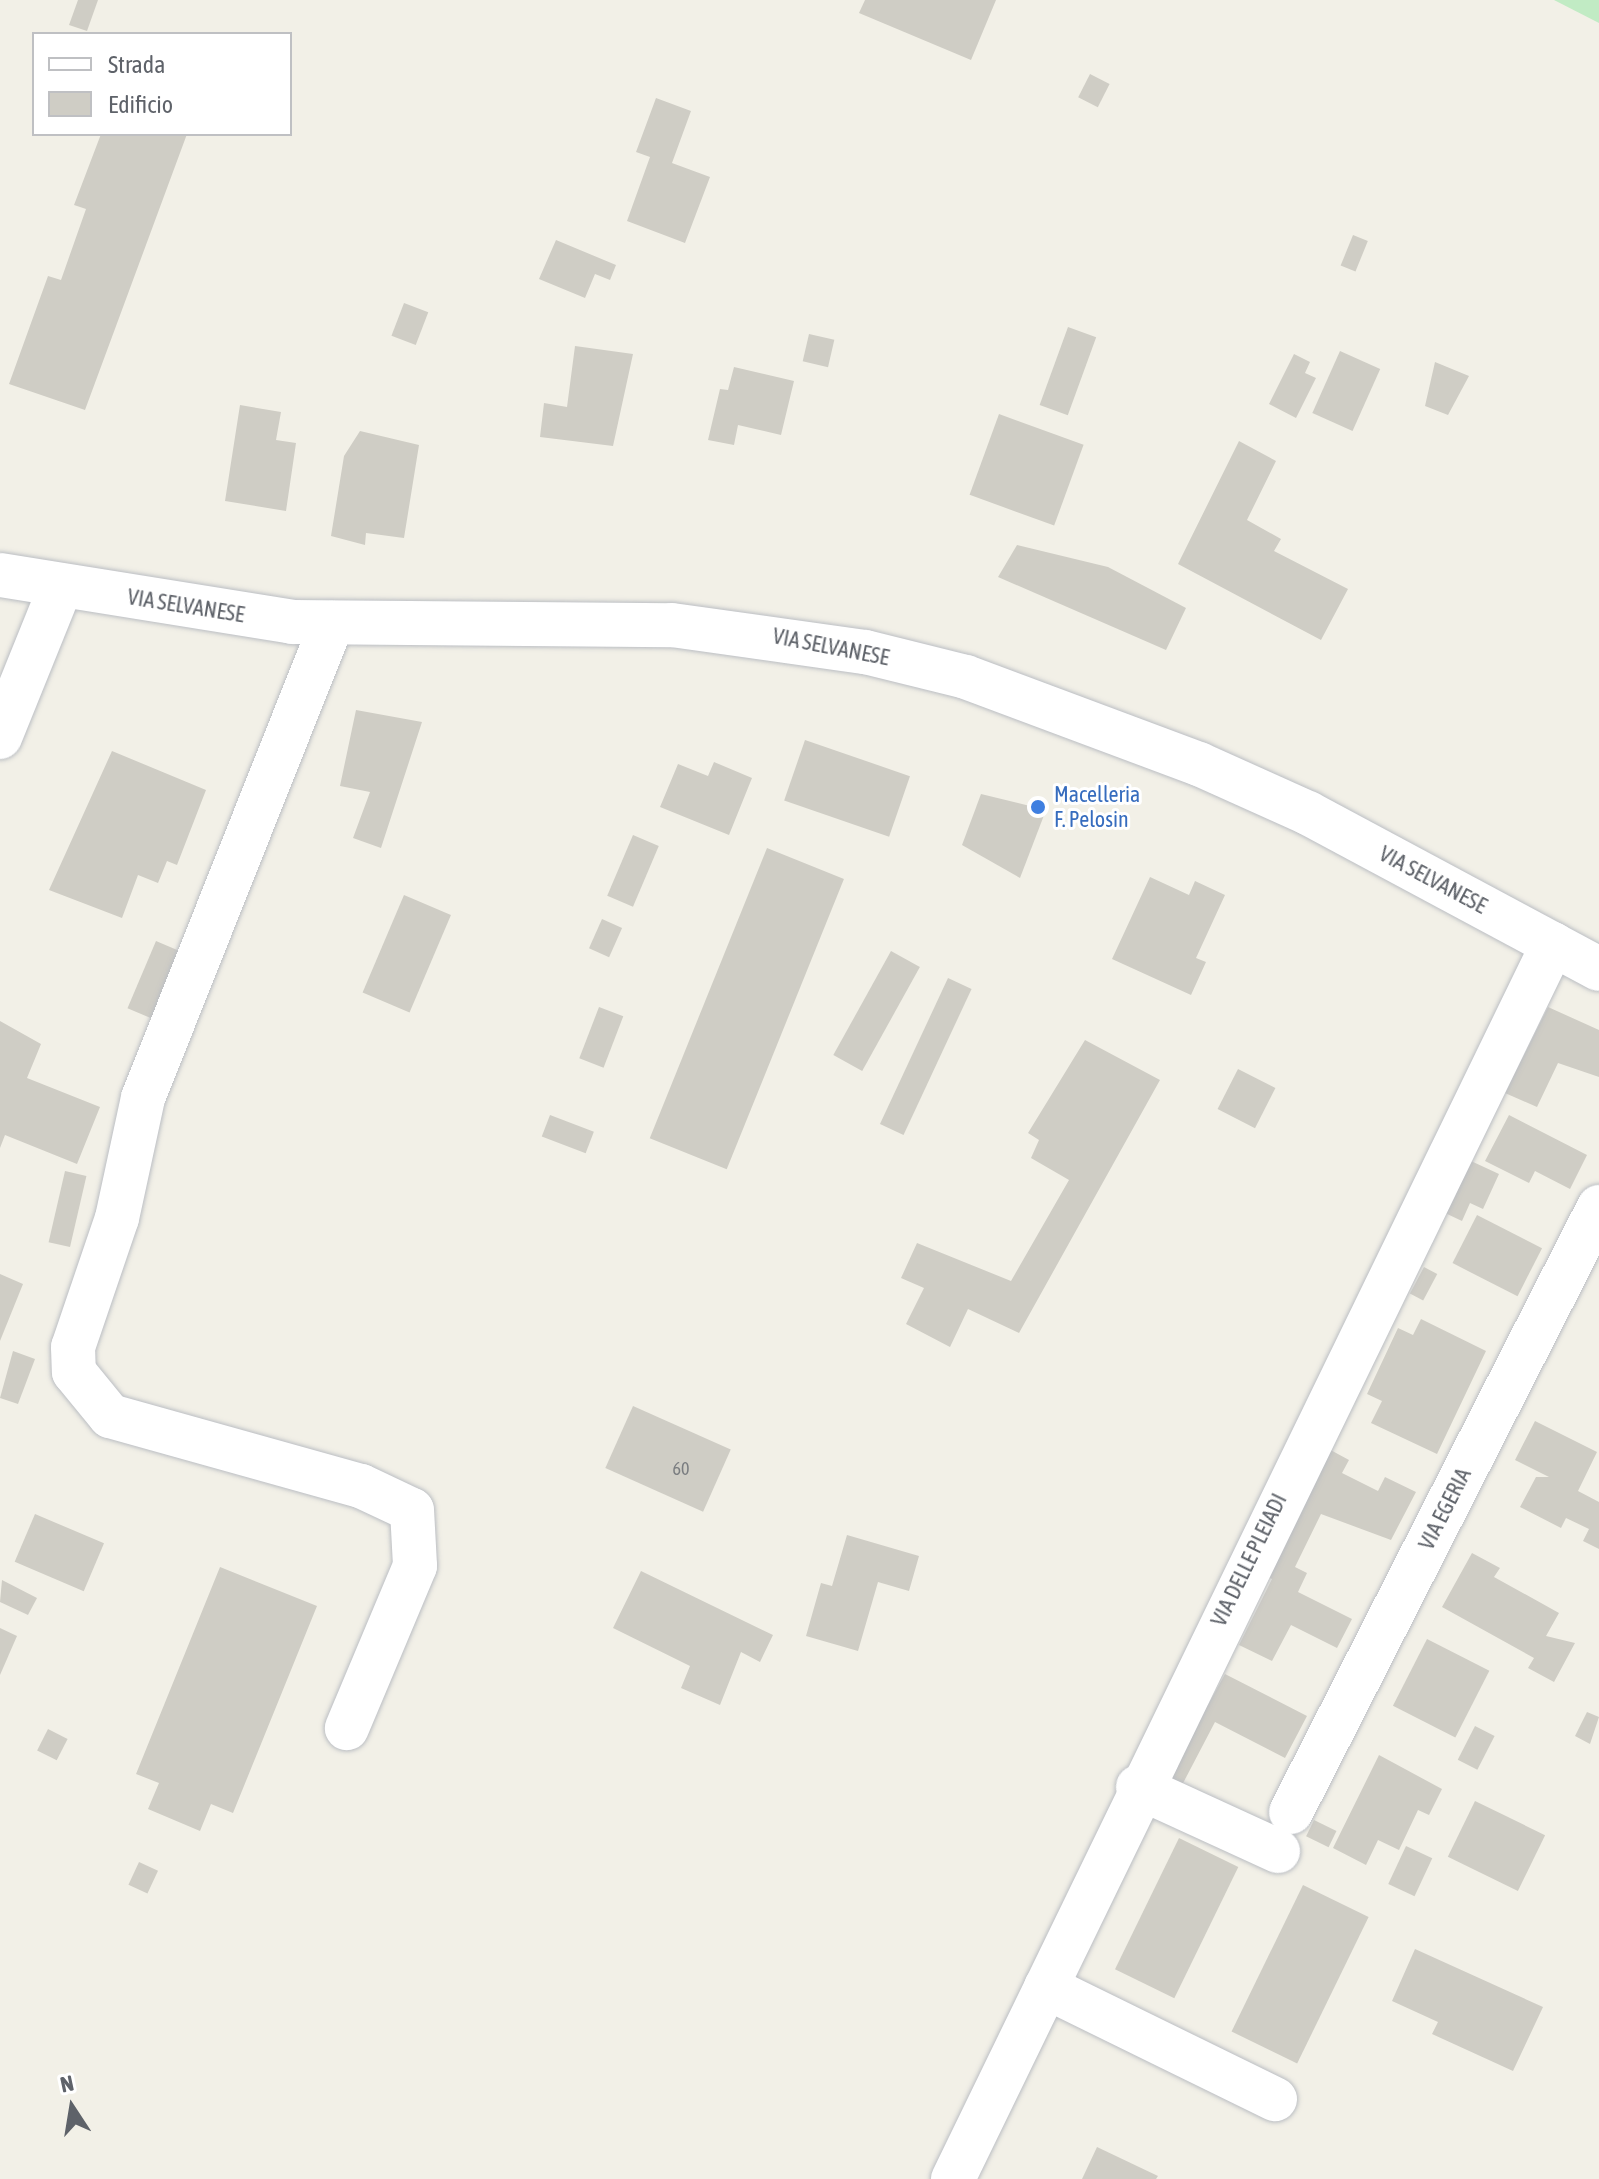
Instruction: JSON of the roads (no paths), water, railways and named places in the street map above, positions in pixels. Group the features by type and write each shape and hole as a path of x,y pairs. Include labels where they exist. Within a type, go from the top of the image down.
{"street":[{"name":"VIA SELVANESE","path":"0,575 332,623 672,625 820,644 966,677 1085,718 1308,813 1599,969"},
{"path":"0,737 61,586"},
{"path":"332,623 143,1098 117,1218 73,1347 74,1372 110,1416 347,1482 412,1510 415,1566 347,1728"},
{"name":"VIA DELLE PLEIADI","path":"953,2179 1138,1787 1553,944"},
{"name":"VIA EGERIA","path":"1138,1787 1284,1832 1599,1207"},
{"path":"1046,1987 1275,2099"}],"place":[{"name":"Macelleria F. Pelosin","path":"1038,807"}]}
